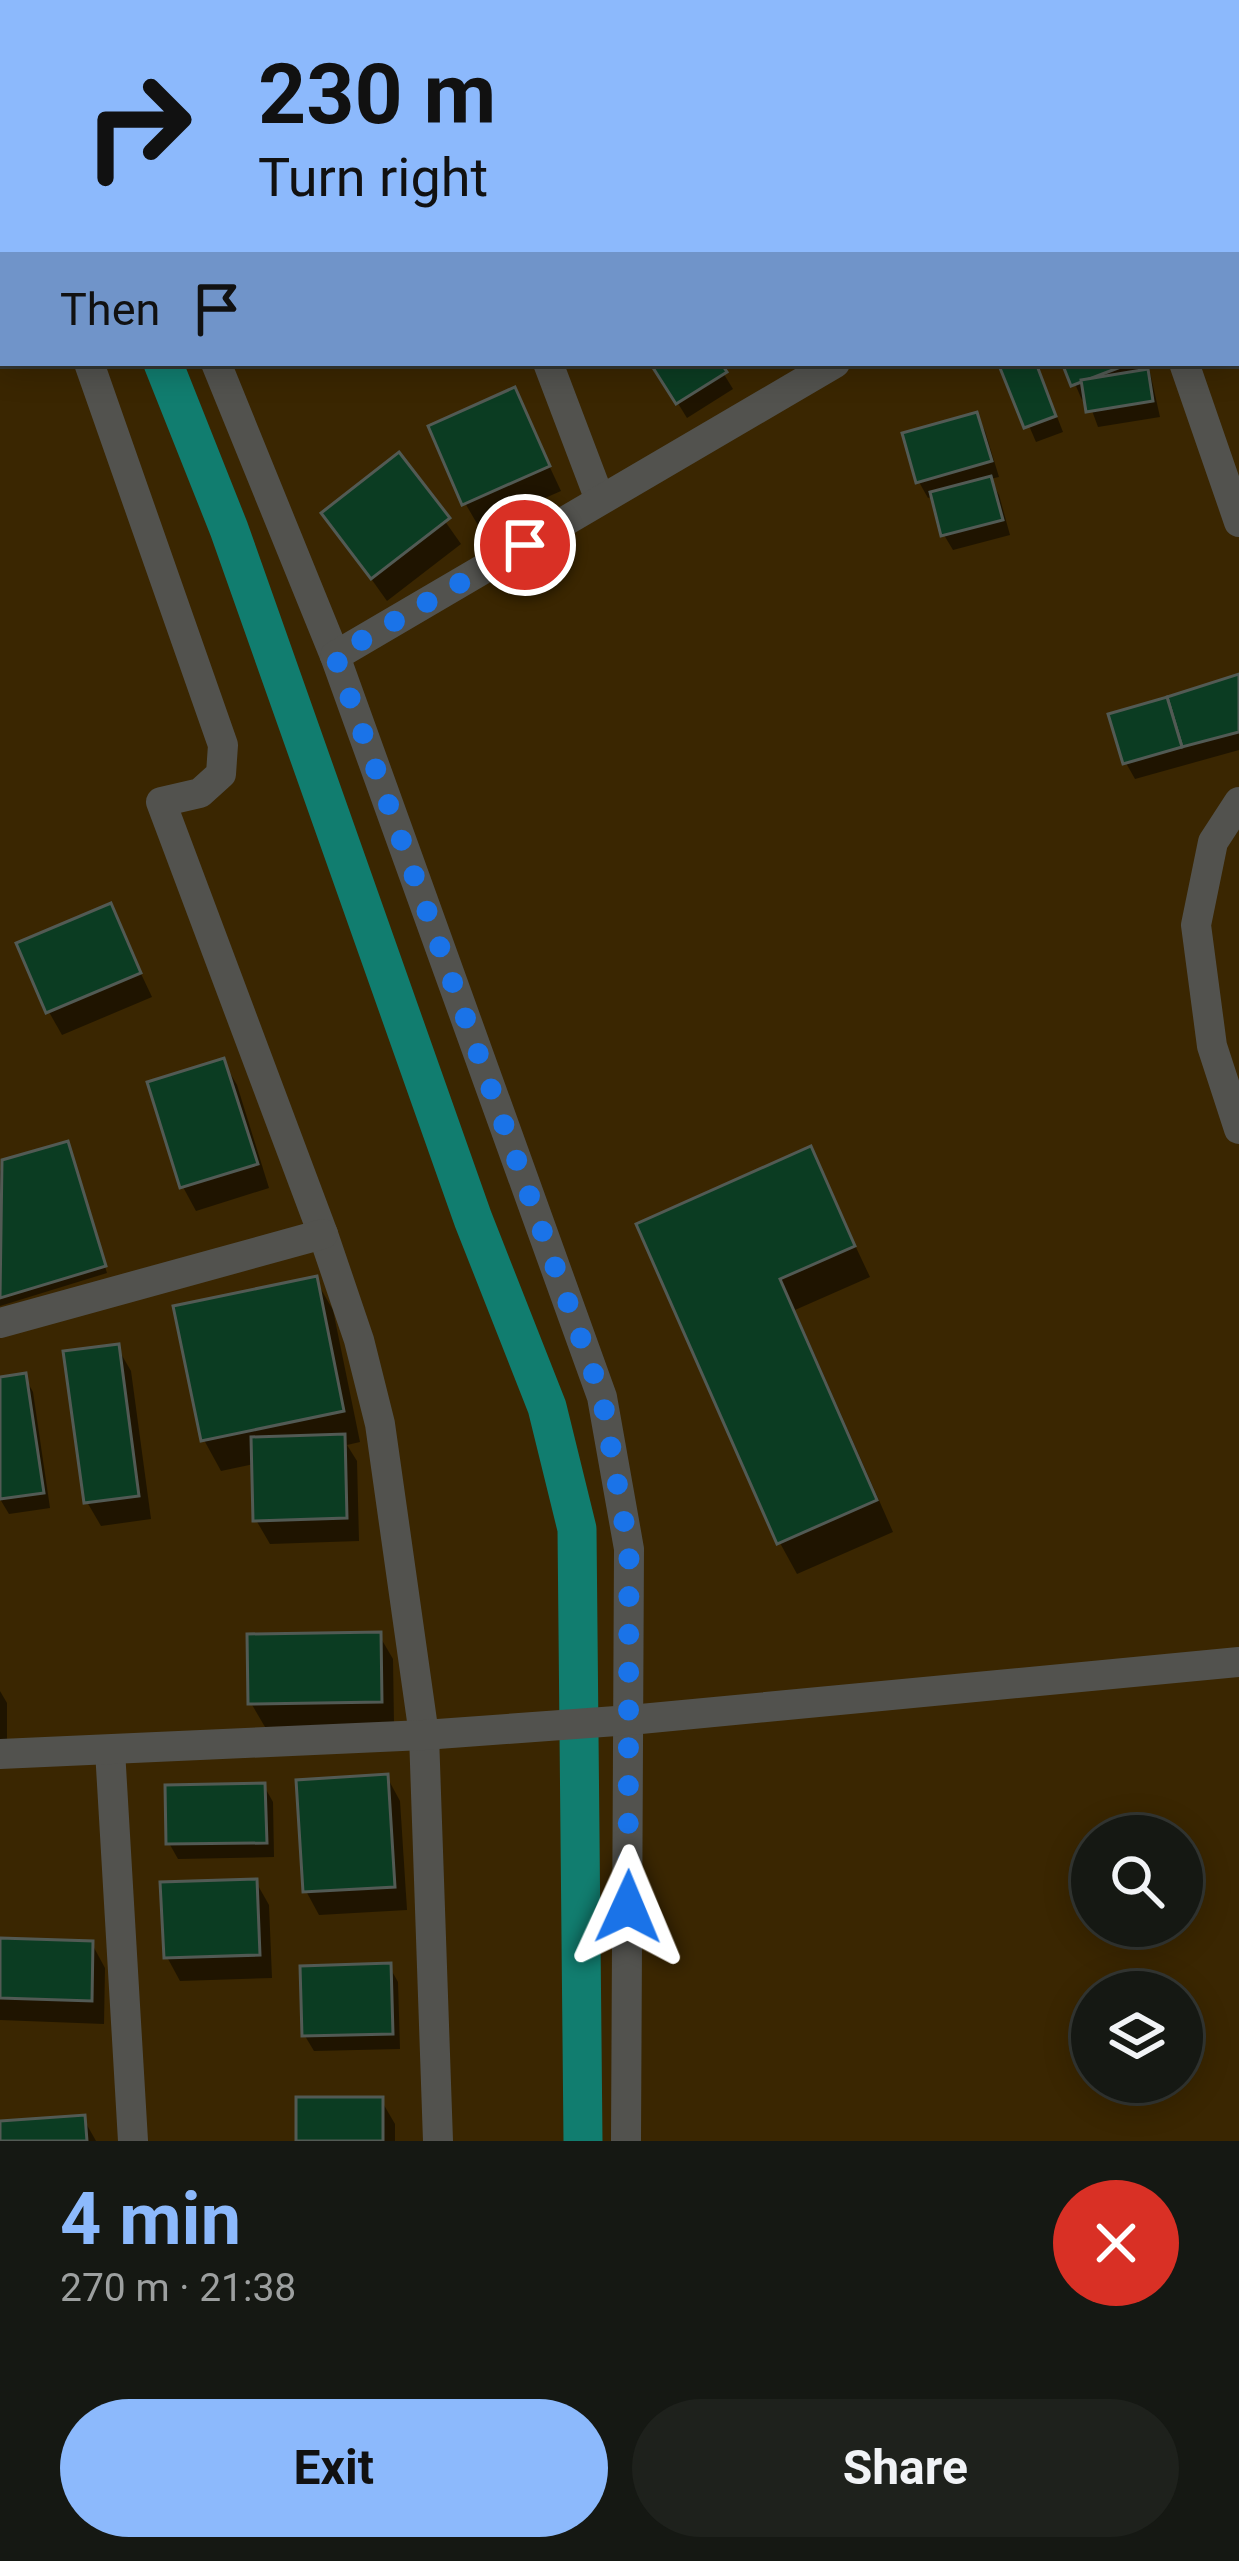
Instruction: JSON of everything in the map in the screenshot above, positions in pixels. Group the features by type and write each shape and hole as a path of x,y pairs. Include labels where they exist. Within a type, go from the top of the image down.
{"street":[{"path":"90,366 223,745 221,774 200,793 161,802 323,1234 380,1424 424,1735 438,2141"},
{"path":"216,366 335,656 602,1397 629,1550 626,2141"},
{"path":"549,366 600,500"},
{"path":"335,656 831,366"},
{"path":"1185,366 1228,452 1239,522"},
{"path":"1239,802 1213,842 1196,925 1212,1046 1239,1129"},
{"path":"0,1323 323,1234"},
{"path":"0,1754 424,1735 630,1720 1239,1662"},
{"path":"110,1750 133,2141"}],"shaded area":[{"path":"0,366 1239,366 1239,2141 0,2141"}],"building":[{"path":"652,366 723,366 727,372 676,404"},
{"path":"999,366 1037,366 1056,416 1024,428"},
{"path":"1063,366 1123,366 1071,386"},
{"path":"1148,369 1153,401 1086,412 1081,380"},
{"path":"515,387 550,466 462,505 428,426"},
{"path":"977,412 992,461 916,483 902,433"},
{"path":"399,452 450,518 371,579 321,513"},
{"path":"991,476 1003,520 941,536 930,492"},
{"path":"1239,674 1239,732 1182,747 1167,697"},
{"path":"1167,697 1182,747 1123,764 1108,714"},
{"path":"111,903 141,973 46,1013 16,943"},
{"path":"224,1058 258,1164 180,1188 147,1082"},
{"path":"68,1141 106,1266 0,1298 2,1160"},
{"path":"811,1146 855,1246 780,1279 877,1500 777,1544 636,1224"},
{"path":"317,1276 344,1411 201,1441 173,1306"},
{"path":"119,1344 139,1496 84,1503 63,1351"},
{"path":"26,1373 44,1493 0,1499 0,1377"},
{"path":"345,1434 347,1518 253,1521 251,1437"},
{"path":"381,1632 382,1702 248,1704 247,1634"},
{"path":"388,1774 395,1887 303,1892 296,1780"},
{"path":"265,1783 267,1843 166,1844 165,1785"},
{"path":"257,1879 260,1955 164,1958 160,1882"},
{"path":"0,1938 93,1941 92,2001 0,1998"},
{"path":"391,1963 393,2034 302,2036 300,1966"},
{"path":"296,2097 383,2097 383,2141 296,2141"},
{"path":"85,2115 87,2141 0,2141 0,2121"}],"waterway":[{"path":"164,366 229,529 473,1219 547,1407 577,1529 583,2141"}],"route":[{"path":"525,545 335,656 602,1397 629,1550 628,1907"}]}
